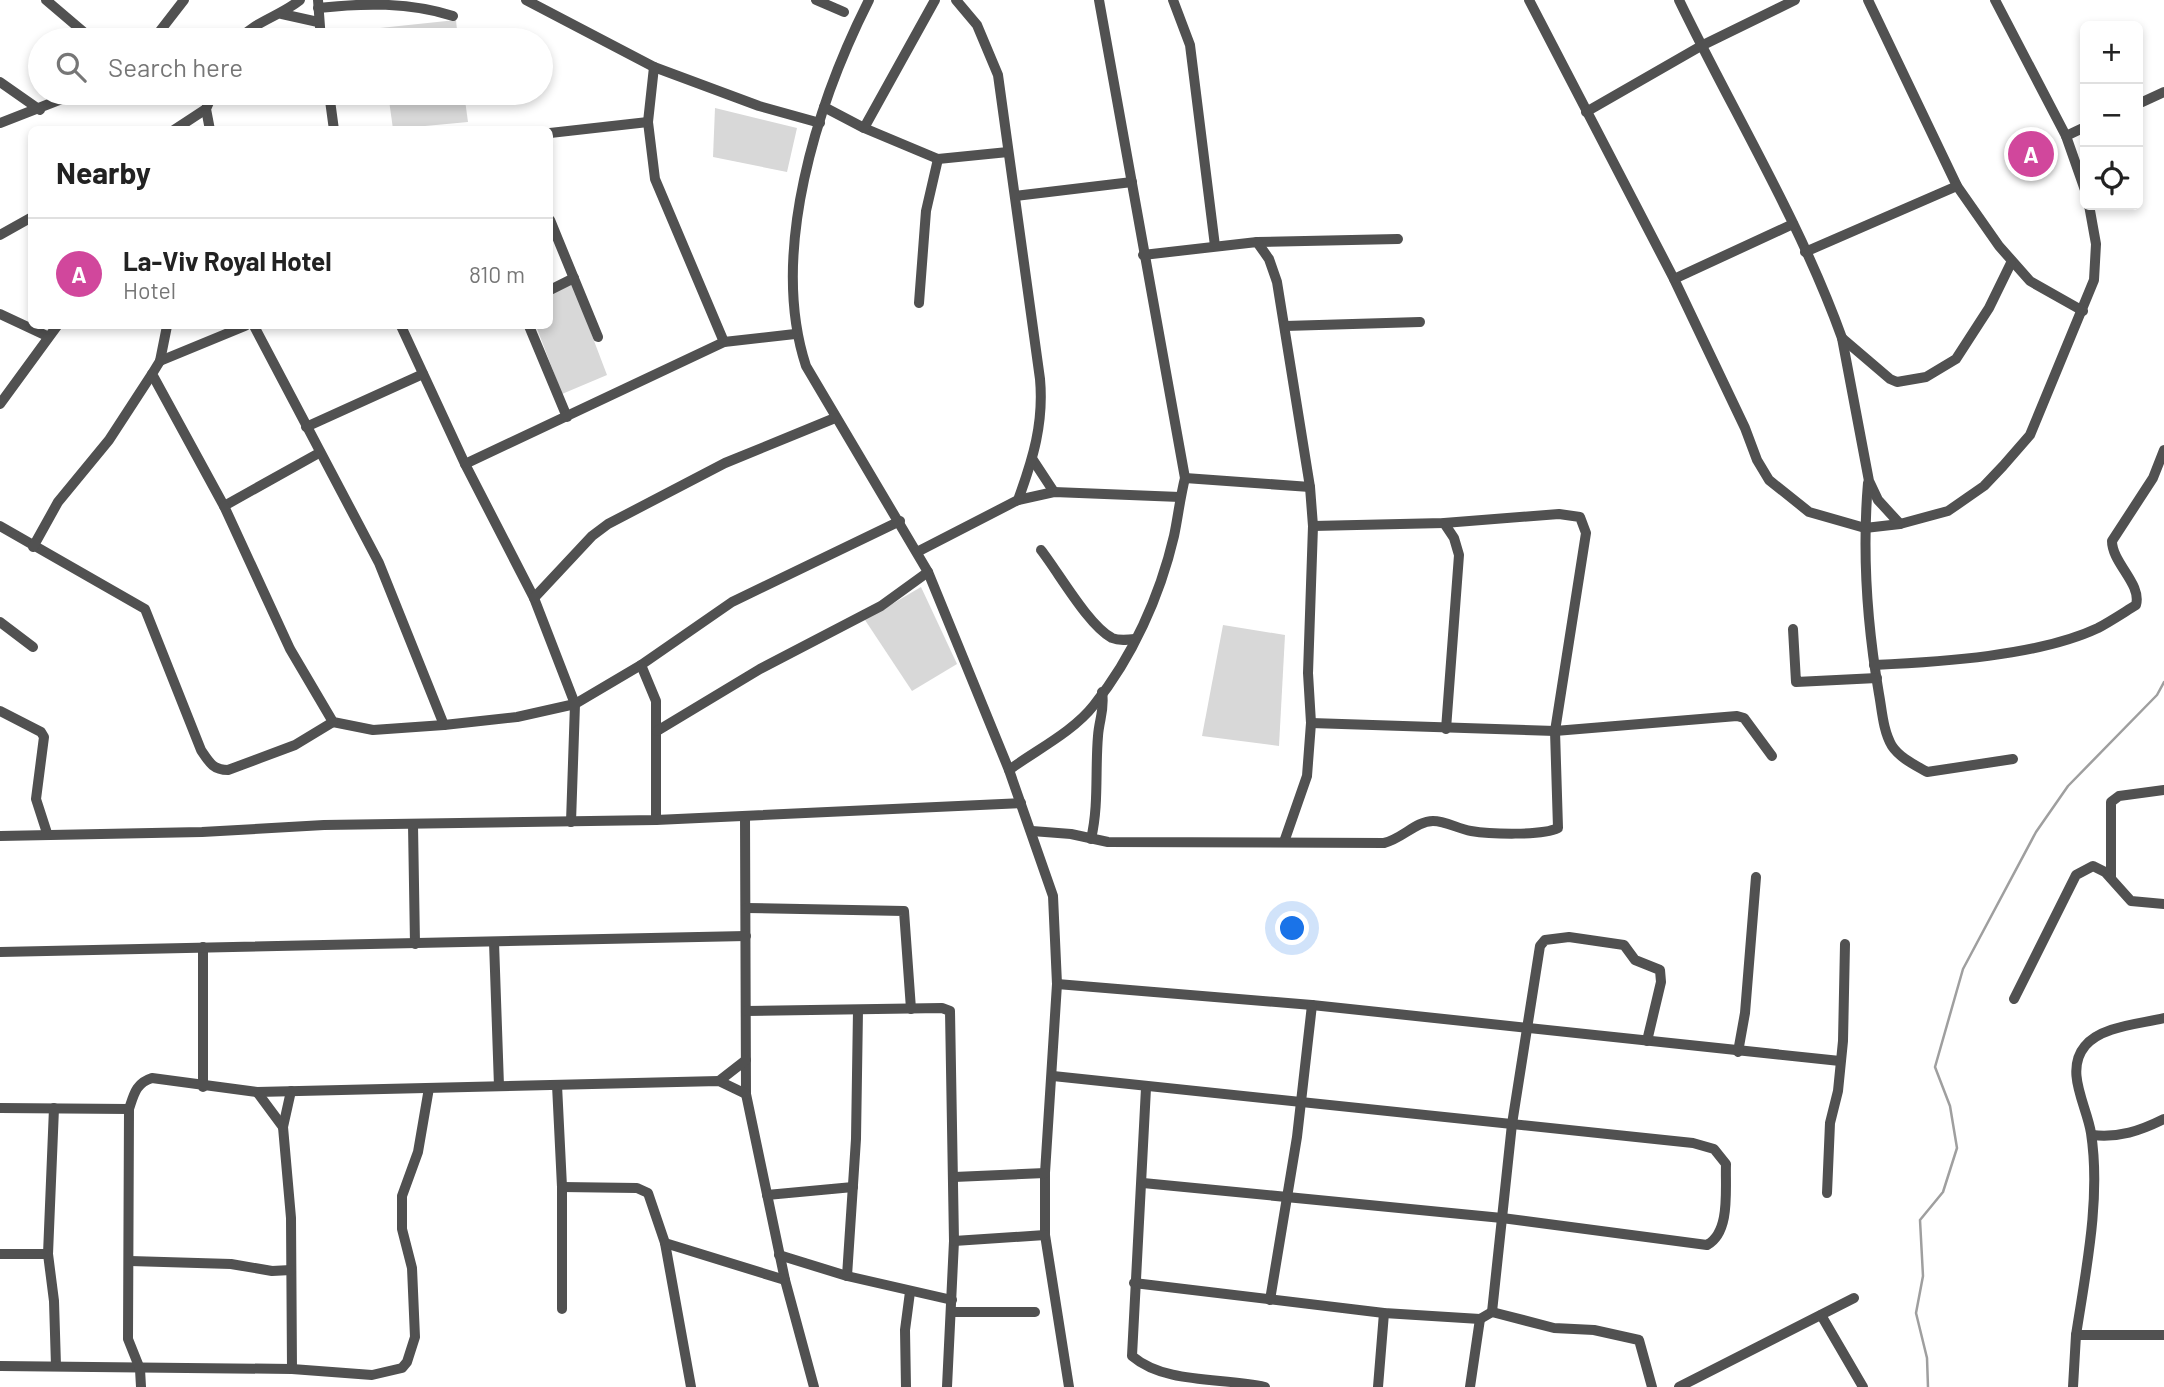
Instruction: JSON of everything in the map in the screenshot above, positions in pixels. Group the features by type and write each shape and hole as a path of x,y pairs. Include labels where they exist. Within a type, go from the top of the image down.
{"street":[{"path":"46,0 79,28"},
{"path":"162,28 184,0"},
{"path":"252,28 282,14 300,0"},
{"path":"526,0 654,67 759,106 820,122"},
{"path":"816,0 844,12"},
{"path":"869,0 824,107 794,229 791,298 795,334 806,366 835,418 900,521 928,572 1009,770 1054,896 1057,984 1045,1173 1045,1235 1069,1387"},
{"path":"864,128 935,0"},
{"path":"956,0 977,24 998,75 1042,401 1042,418 1033,460 1018,500"},
{"path":"1009,770 1082,717 1102,692 1135,639 1163,576 1185,478 1099,0"},
{"path":"1173,0 1190,45 1214,246"},
{"path":"1529,0 1674,279 1769,480 1810,512 1865,528 1900,524 1948,511 1979,491 2004,466 2031,435 2094,280 2096,244 2090,210"},
{"path":"1679,0 1793,224 1842,338 1869,481 1878,500 1900,524"},
{"path":"1586,111 1701,46 1796,0"},
{"path":"1868,0 1957,186 2011,263 2029,281 2082,311"},
{"path":"1995,0 2066,136 2080,176"},
{"path":"319,28 318,4 422,7 453,16"},
{"path":"282,14 318,22"},
{"path":"654,67 648,122 655,179 724,342"},
{"path":"0,82 28,102"},
{"path":"2143,102 2164,92"},
{"path":"33,105 40,110"},
{"path":"0,123 51,105"},
{"path":"180,126 206,109 208,105"},
{"path":"330,105 333,126"},
{"path":"824,107 864,128 937,159 1008,152"},
{"path":"206,109 209,126"},
{"path":"553,133 648,122"},
{"path":"2066,136 2080,129"},
{"path":"919,303 926,211 937,159"},
{"path":"1015,196 1132,182"},
{"path":"1805,252 1957,186"},
{"path":"0,235 28,219"},
{"path":"1674,279 1793,224"},
{"path":"553,227 598,337"},
{"path":"1143,255 1257,242 1398,239"},
{"path":"1257,242 1269,259 1285,326 1310,487 1313,526 1308,673 1311,723 1307,776 1292,826 1284,842"},
{"path":"1842,338 1890,379 1909,381 1926,377 1962,353 2011,263"},
{"path":"553,288 574,278"},
{"path":"0,314 28,327"},
{"path":"1285,326 1420,322"},
{"path":"32,329 47,336"},
{"path":"0,404 54,329"},
{"path":"33,547 51,513 109,440 160,362 166,329"},
{"path":"160,362 238,329"},
{"path":"256,329 379,563 444,725"},
{"path":"402,329 465,464 534,598 575,704 571,822"},
{"path":"530,329 567,417"},
{"path":"465,464 724,342 795,334"},
{"path":"152,374 224,506 290,649 333,722"},
{"path":"306,427 424,374"},
{"path":"534,598 592,536 608,524 725,463 835,418"},
{"path":"1874,665 1938,662 2010,652 2097,628 2136,606 2136,592 2114,555 2112,541 2153,478 2164,450"},
{"path":"224,506 319,453"},
{"path":"1033,460 1054,492"},
{"path":"1185,478 1310,487"},
{"path":"1869,481 1865,528 1874,665 1886,729 1893,747 1927,772 2013,759"},
{"path":"918,552 1018,500 1054,492 1180,497"},
{"path":"1031,831 1091,839 1384,843 1399,839 1425,822 1436,821 1469,831 1492,833 1555,830 1560,823 1555,730 1586,533 1580,517 1559,514 1444,523 1313,526"},
{"path":"0,526 145,609 201,750 210,765 219,770 228,770 295,745 333,722 373,730 444,725 517,717 575,704 640,665 732,602 900,521"},
{"path":"1444,523 1454,538 1459,555 1446,729"},
{"path":"1041,550 1092,619 1109,636 1116,640 1135,639"},
{"path":"657,730 760,669 881,606 928,572"},
{"path":"0,622 33,647"},
{"path":"1793,629 1796,682 1877,678"},
{"path":"640,665 656,701 656,820"},
{"path":"1091,839 1097,804 1098,735 1104,705 1102,692"},
{"path":"0,711 41,732 44,737 36,799 47,833"},
{"path":"1311,723 1446,729 1555,730 1737,716 1744,718 1772,756"},
{"path":"2111,878 2110,802 2119,796 2164,790"},
{"path":"0,836 656,820 1021,803"},
{"path":"746,816 746,1094 779,1255 814,1387"},
{"path":"413,825 415,944"},
{"path":"1292,826 1306,842"},
{"path":"2014,999 2076,875 2093,866 2111,878 2131,901 2164,904"},
{"path":"1738,1052 1745,1013 1756,877"},
{"path":"746,908 904,911 911,1009"},
{"path":"0,952 746,936"},
{"path":"1492,1312 1512,1124 1540,946 1545,940 1569,937 1624,945 1635,960 1660,970 1661,982 1647,1041"},
{"path":"494,942 499,1086"},
{"path":"1827,1193 1830,1123 1840,1061 1845,944"},
{"path":"203,947 203,1087"},
{"path":"1057,984 1312,1004 1840,1061"},
{"path":"1270,1300 1288,1199 1312,1004"},
{"path":"847,1276 853,1187 858,1010"},
{"path":"746,1011 950,1011 954,1241 947,1387"},
{"path":"2073,1387 2076,1335 2092,1204 2092,1135 2077,1085 2076,1066 2084,1046 2099,1034 2164,1018"},
{"path":"719,1080 746,1060"},
{"path":"1053,1076 1301,1104 1681,1141 1714,1149 1726,1164 1722,1229 1717,1239 1707,1245 1502,1218 1143,1183"},
{"path":"141,1387 140,1368 128,1339 130,1109 135,1090 142,1081 152,1078 203,1087 257,1092 719,1080 746,1094"},
{"path":"556,1085 562,1187 562,1309"},
{"path":"1146,1087 1143,1183 1130,1348 1132,1356 1142,1364 1173,1374 1265,1387"},
{"path":"0,1366 292,1369 372,1375 402,1368 407,1362 415,1337 412,1268 402,1229 402,1196 418,1152 429,1088"},
{"path":"291,1091 283,1127 289,1176 292,1369"},
{"path":"257,1092 283,1127"},
{"path":"0,1108 130,1109"},
{"path":"54,1108 48,1254 54,1301 56,1366"},
{"path":"2092,1135 2108,1136 2139,1131 2164,1119"},
{"path":"954,1177 1045,1173"},
{"path":"562,1187 637,1188 649,1193 665,1243 691,1387"},
{"path":"767,1195 853,1187"},
{"path":"954,1241 1045,1235"},
{"path":"665,1243 785,1280"},
{"path":"0,1254 48,1254"},
{"path":"779,1255 952,1306 1035,1312"},
{"path":"130,1261 231,1264 272,1271 291,1270"},
{"path":"1134,1283 1384,1313 1480,1319 1492,1312 1554,1328 1594,1330 1639,1340 1652,1387"},
{"path":"905,1387 905,1331 910,1292"},
{"path":"1679,1387 1854,1298"},
{"path":"1378,1387 1384,1313"},
{"path":"1821,1315 1863,1387"},
{"path":"1470,1387 1480,1319"},
{"path":"2076,1335 2164,1335"},
{"path":"372,1375 373,1387"}],"shaded area":[{"path":"456,20 457,28 380,28"},
{"path":"390,105 466,105 468,122 393,126"},
{"path":"715,108 797,128 787,172 713,157"},
{"path":"572,283 607,375 562,394 537,329 553,329 553,290"},
{"path":"921,587 957,664 912,691 865,620"},
{"path":"1223,625 1285,635 1279,746 1202,736"}],"waterway":[{"path":"1928,1387 1927,1358 1916,1313 1923,1276 1920,1220 1943,1192 1957,1148 1950,1106 1935,1067 1963,969 2036,832 2068,786 2157,695 2164,682"}],"place":[{"name":"La-Viv Royal Hotel","path":"2031,154"}]}
